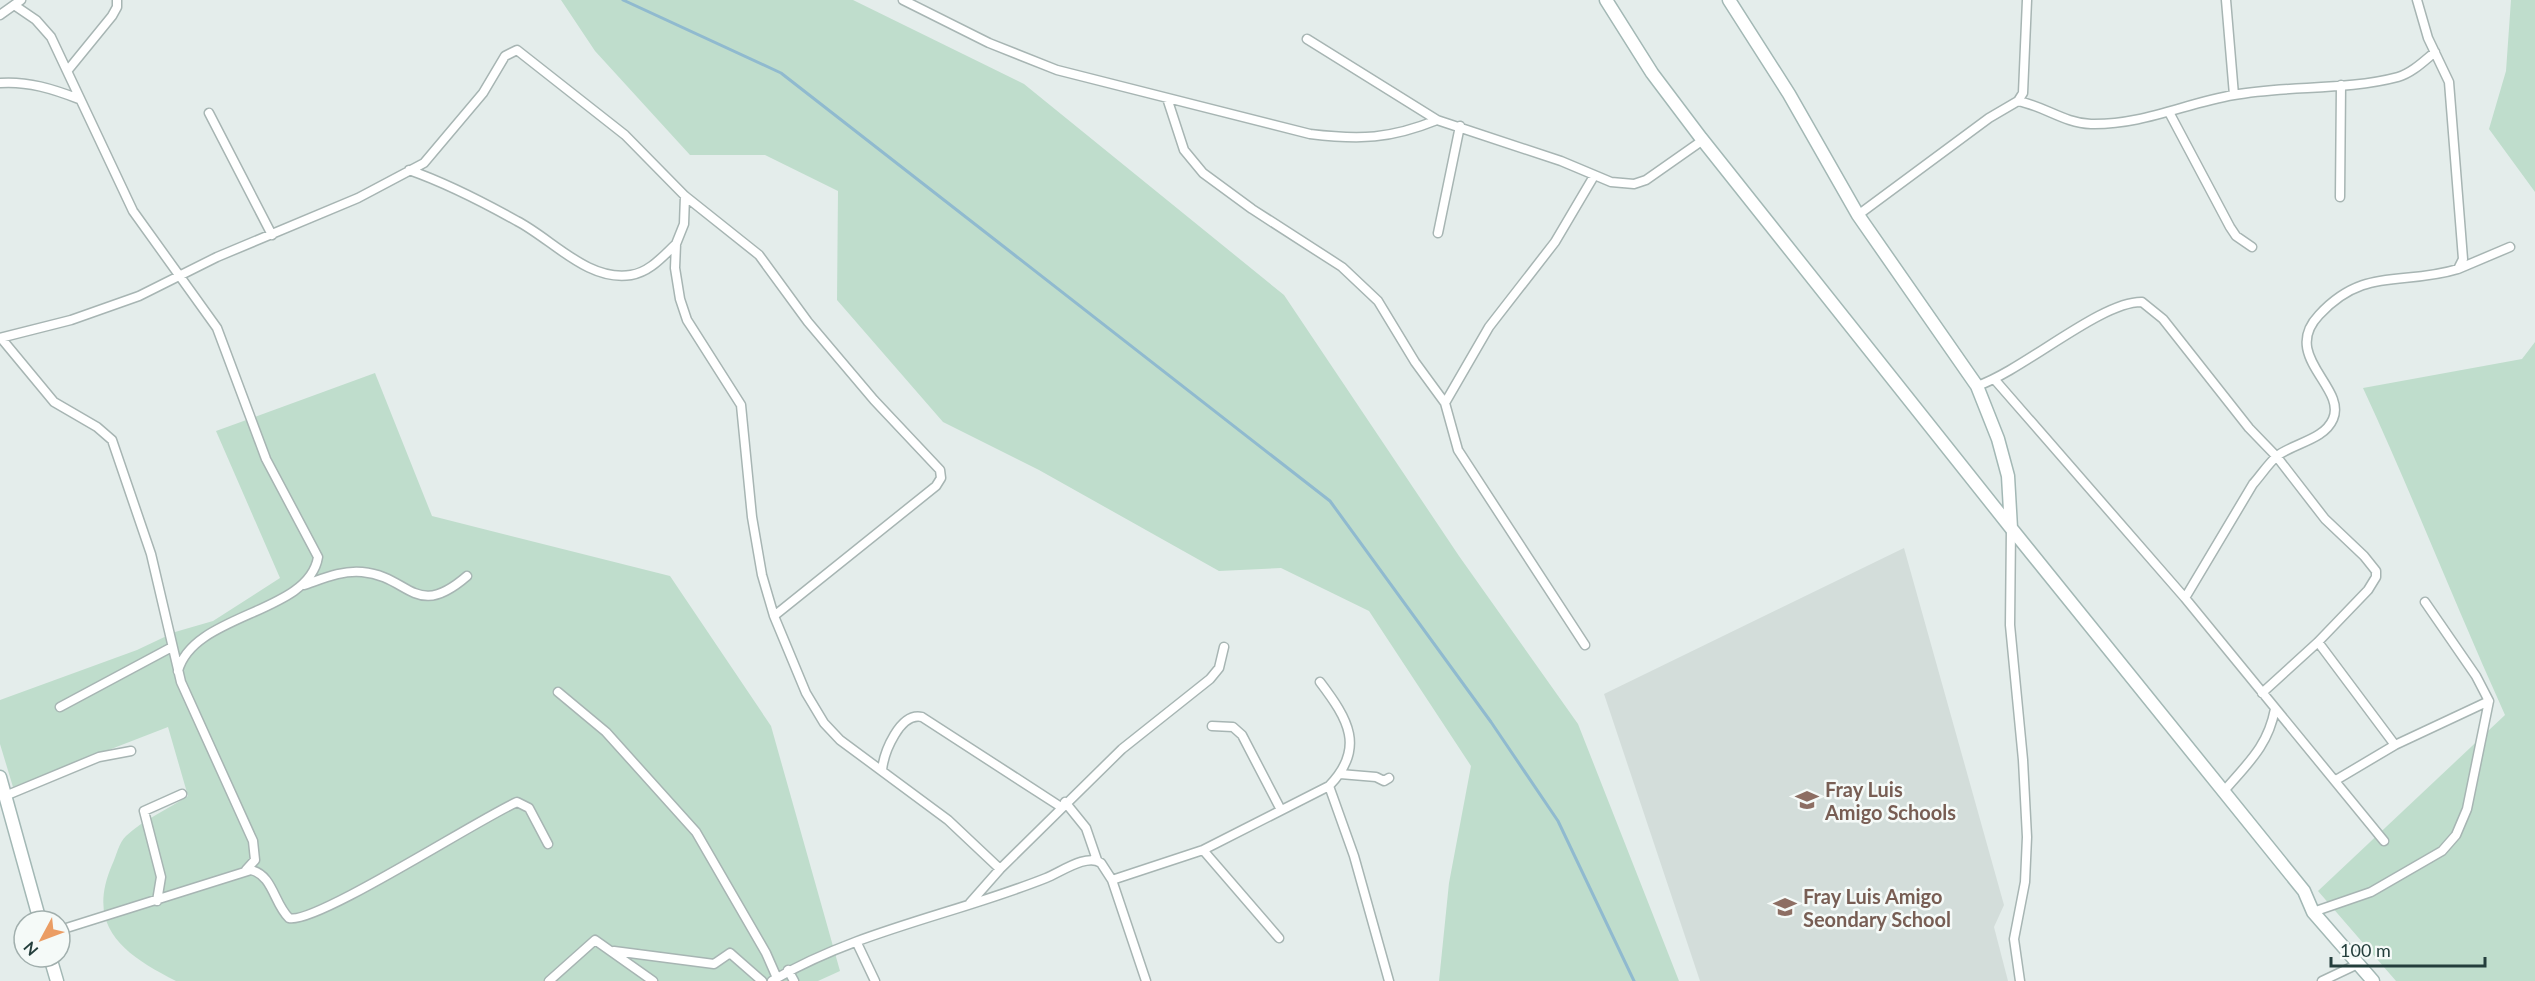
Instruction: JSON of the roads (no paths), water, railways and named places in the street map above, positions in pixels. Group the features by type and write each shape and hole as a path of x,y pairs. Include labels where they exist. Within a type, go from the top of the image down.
{"street":[{"path":"68,70 112,16 117,7 117,0"},
{"path":"903,0 989,43 1057,70 1310,134 1345,139 1376,138 1403,133 1437,120"},
{"path":"1606,0 1652,73 1703,140 2011,528 2304,891 2313,912 2373,981"},
{"path":"1730,0 1789,94 1858,215 1977,386 1998,440 2008,476 2011,528 2010,625 2023,760 2027,837 2025,882 2014,939 2020,981"},
{"path":"1858,215 1989,117 2018,101 2023,93 2027,0"},
{"path":"2226,0 2234,95"},
{"path":"2417,0 2428,38 2449,82 2463,249 2458,269"},
{"path":"0,15 17,3 45,28 68,70 79,99 133,211 159,249 182,275 217,328 266,459 318,557 316,567 303,585"},
{"path":"1306,39 1437,120 1460,126 1594,176 1622,184 1646,180 1703,140"},
{"path":"72,926 157,901 246,870 255,860 253,841 178,671 151,554 112,440 97,427 54,402 0,338 71,320 139,296 217,256 358,198 424,163 483,93 505,56 517,50 625,135 685,196 759,255 808,322 874,400 940,470 941,478 936,486 774,616"},
{"path":"2018,101 2031,103 2061,118 2091,124 2170,114 2234,95 2341,86 2399,77 2412,71 2435,52"},
{"path":"0,83 15,82 53,89 79,99"},
{"path":"2340,197 2341,86"},
{"path":"1167,98 1177,135 1191,161 1203,173 1252,209 1342,267 1363,284 1378,301 1415,362 1444,403 1458,450 1586,645"},
{"path":"209,113 272,235"},
{"path":"2170,114 2230,227 2236,236 2252,247"},
{"path":"1437,232 1460,126"},
{"path":"409,170 519,222 582,264 599,271 629,275 643,272 676,244"},
{"path":"1444,403 1489,327 1555,242 1594,176"},
{"path":"685,196 684,224 676,244 675,268 680,299 687,320 741,405 752,517 762,574 774,616 806,693 824,723 840,740 948,820 1000,868"},
{"path":"2185,598 2253,484 2277,456 2324,431 2335,415 2335,405 2307,351 2305,340 2315,319 2329,304 2360,284 2458,269 2510,247"},
{"path":"1977,386 1995,380 2098,317 2126,304 2142,302 2163,319 2249,428 2277,456 2325,519 2364,555 2376,571 2373,584 2318,642 2262,693"},
{"path":"1995,380 2185,598 2384,841"},
{"path":"178,671 184,655 198,641 303,585 339,573 362,572 378,575 407,591 433,596 452,589 467,576"},
{"path":"2313,912 2372,892 2442,851 2456,835 2467,809 2489,701 2476,676 2425,602"},
{"path":"2318,642 2395,745"},
{"path":"60,707 172,647"},
{"path":"970,903 1000,868 1122,749 1210,679 1219,668 1224,647"},
{"path":"1112,880 1203,850 1329,786 1340,774 1348,760 1350,733 1337,706 1320,682"},
{"path":"558,692 606,732 696,832 766,953 774,980 788,970 857,943 1045,879 1089,860 1097,860"},
{"path":"2336,780 2395,745 2489,701"},
{"path":"2224,791 2264,743 2271,731 2275,709"},
{"path":"882,770 887,746 908,718 922,717 1063,805 1086,828 1097,860 1106,868 1112,880 1146,981"},
{"path":"1212,726 1233,727 1242,735 1281,810"},
{"path":"2174,729 2175,740 2296,889 2304,891"},
{"path":"5,796 99,757 131,752"},
{"path":"1340,774 1376,777 1384,781 1389,778"},
{"path":"0,777 37,909"},
{"path":"1329,786 1354,856 1389,981"},
{"path":"157,901 161,877 144,811 182,794"},
{"path":"246,870 261,874 269,883 284,914 294,920 306,917 359,891 415,857 517,802 529,808 548,844"},
{"path":"1203,850 1279,938"},
{"path":"549,981 591,941 600,941 653,981"},
{"path":"857,943 875,981"},
{"path":"614,951 714,964 730,952 762,981"},
{"path":"2322,981 2358,964"},
{"path":"788,970 794,981"}],"waterway":[{"path":"623,0 781,73 1330,501 1491,722 1558,821 1634,981"}],"place":[{"name":"Fray Luis Amigo Schools","path":"1807,800"},
{"name":"Fray Luis Amigo Seondary School","path":"1785,907"}]}
